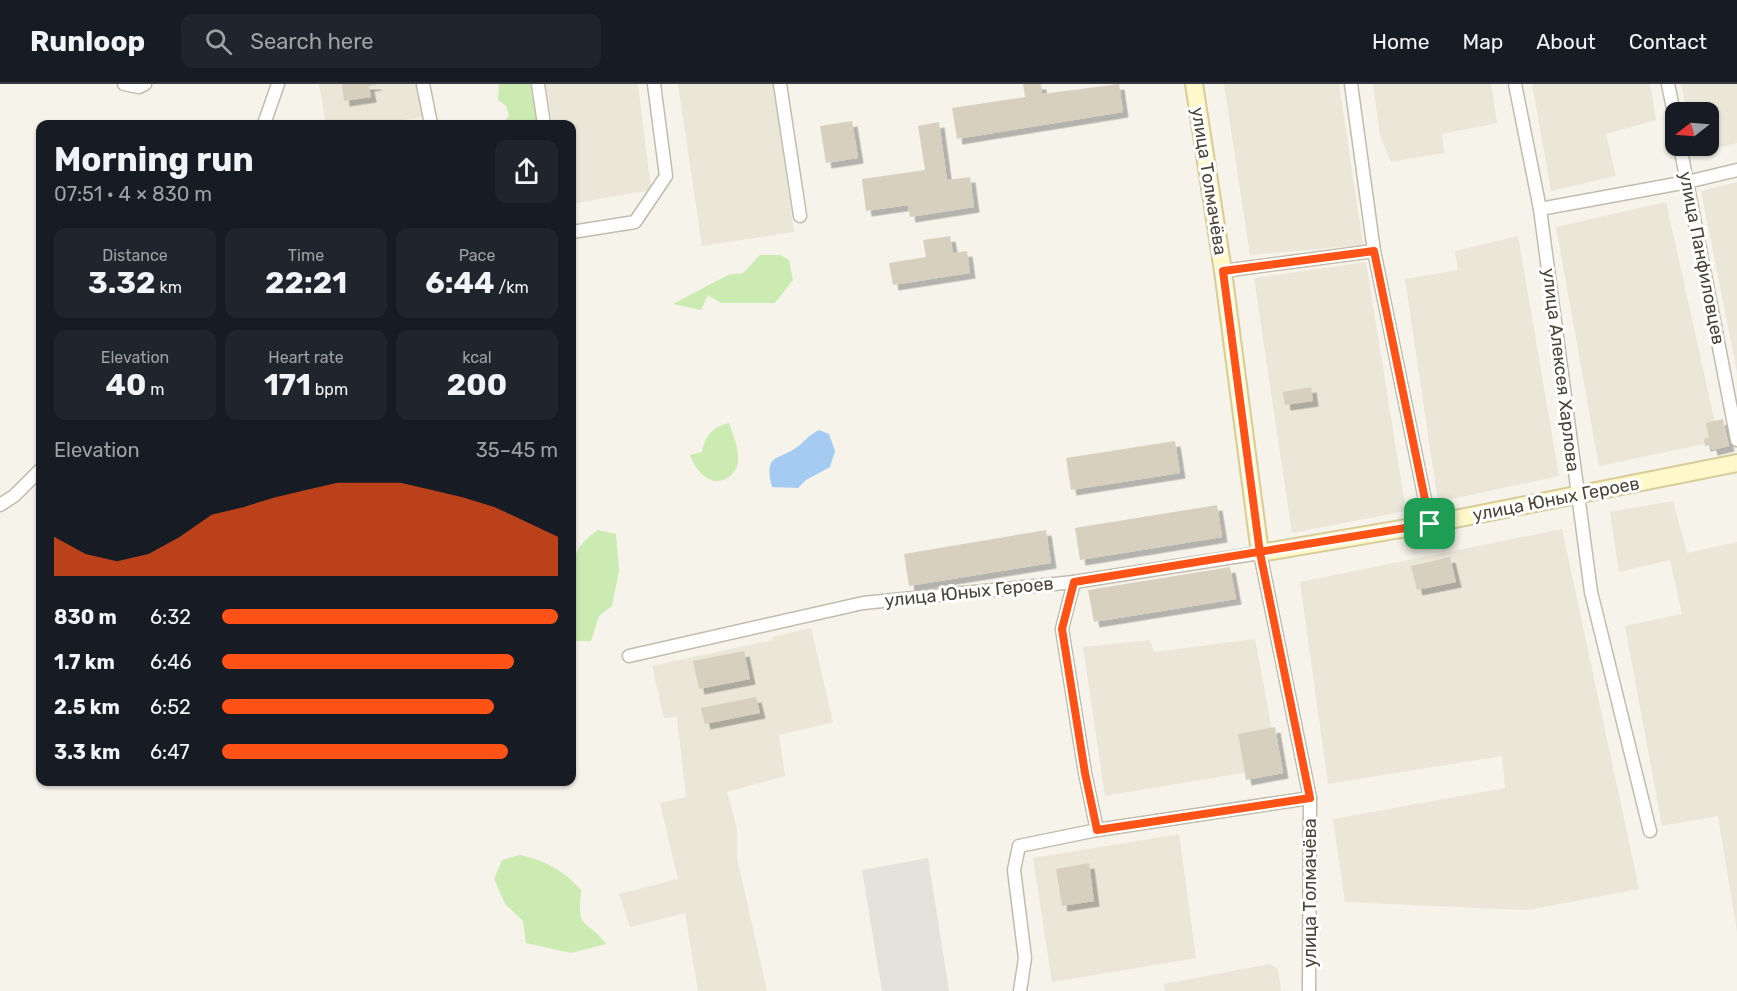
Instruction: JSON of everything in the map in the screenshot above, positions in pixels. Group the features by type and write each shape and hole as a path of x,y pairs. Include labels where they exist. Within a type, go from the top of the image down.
{"street":[{"path":"124,85 139,87 144,84"},
{"path":"265,120 278,84"},
{"path":"423,84 430,120"},
{"path":"538,84 543,120"},
{"path":"576,231 635,222 666,176 654,84"},
{"path":"780,84 800,216"},
{"name":"улица Толмачёва","path":"1194,84 1223,271 1260,553 1310,798 1309,991"},
{"path":"1351,84 1374,251 1430,524"},
{"name":"улица Алексея Харлова","path":"1515,84 1540,209 1591,592 1650,831"},
{"path":"1668,84 1672,102"},
{"name":"улица Панфиловцев","path":"1682,156 1737,440"},
{"path":"1540,209 1687,182 1737,170"},
{"path":"1223,271 1374,251"},
{"name":"улица Юных Героев","path":"629,656 863,603 1074,582 1260,553 1430,524 1737,463"},
{"path":"0,505 14,496 36,474"},
{"path":"1074,582 1062,629 1085,773 1097,830"},
{"path":"1020,991 1025,958 1014,870 1019,846 1097,830 1310,798"}],"shaded area":[{"path":"319,84 421,84 428,116 403,120 325,120"},
{"path":"546,84 638,84 651,190 576,203 576,120 552,120"},
{"path":"678,84 773,84 794,232 702,246"},
{"path":"1224,84 1339,84 1363,245 1250,255"},
{"path":"1373,84 1491,84 1497,123 1442,134 1444,153 1391,162 1380,135"},
{"path":"1532,84 1650,84 1656,120 1606,134 1616,176 1551,191"},
{"path":"1681,84 1737,84 1737,143 1719,148 1719,102 1685,102"},
{"path":"1737,182 1737,372 1701,191"},
{"path":"1666,202 1719,441 1599,466 1556,227"},
{"path":"1518,236 1559,476 1438,502 1405,279 1458,270 1455,251"},
{"path":"1366,262 1406,511 1292,533 1254,278"},
{"path":"1673,501 1687,553 1737,542 1737,932 1718,816 1662,826 1625,626 1682,614 1670,560 1619,572 1610,512"},
{"path":"1562,529 1639,889 1527,910 1345,902 1333,819 1505,788 1502,756 1328,784 1300,582"},
{"path":"811,628 833,722 779,735 785,776 727,792 737,829 737,858 767,991 698,991 685,913 630,927 619,894 678,879 660,803 686,797 677,717 664,718 652,666 772,640 772,637"},
{"path":"1255,639 1279,767 1105,796 1083,647 1150,640 1154,652"},
{"path":"1179,834 1196,958 1052,982 1033,858"},
{"path":"928,858 949,991 882,991 862,870"},
{"path":"1270,964 1278,969 1281,991 1165,991 1164,984"}],"green space":[{"path":"499,84 530,84 537,120 506,120 509,115 506,106 498,100"},
{"path":"760,255 780,255 789,260 793,280 775,303 721,303 708,295 701,310 673,304 728,275 743,273"},
{"path":"729,423 737,447 737,466 729,477 717,481 711,480 700,473 690,455 702,452 705,441 711,433 718,427"},
{"path":"598,530 616,534 619,571 612,606 599,616 591,641 576,641 576,555 588,538"},
{"path":"520,855 546,863 575,883 581,890 580,913 584,923 606,944 571,953 526,943 523,921 505,904 494,879 502,860"}],"water":[{"path":"819,430 829,434 835,451 830,467 806,480 798,488 772,487 770,469 774,460 796,448"}],"building":[{"path":"342,84 376,85 369,86 371,97 344,101"},
{"path":"1023,84 1041,84 1042,94 1119,84 1123,112 957,139 952,108 1025,97"},
{"path":"852,121 858,158 826,163 820,126"},
{"path":"939,122 947,180 970,177 974,207 910,217 908,205 866,211 862,179 925,170 918,126"},
{"path":"950,236 953,253 967,251 970,273 893,285 889,263 926,257 923,240"},
{"path":"1311,387 1313,401 1285,405 1283,392"},
{"path":"1723,419 1729,446 1712,450 1711,445 1705,446 1704,439 1709,438 1706,423"},
{"path":"1175,441 1180,473 1071,490 1066,458"},
{"path":"1217,505 1222,537 1080,560 1075,528"},
{"path":"1046,530 1051,563 909,586 904,554"},
{"path":"1450,557 1456,582 1417,590 1411,566"},
{"path":"1230,567 1236,599 1094,622 1088,590"},
{"path":"744,651 750,679 699,689 693,661"},
{"path":"756,697 760,713 705,724 701,708"},
{"path":"1275,727 1283,773 1246,780 1238,734"},
{"path":"1089,863 1094,901 1062,906 1056,869"}],"route":[{"path":"1430,524 1260,553 1074,582 1062,629 1085,773 1097,830 1310,798 1260,553 1223,271 1374,251 1430,524"}]}
